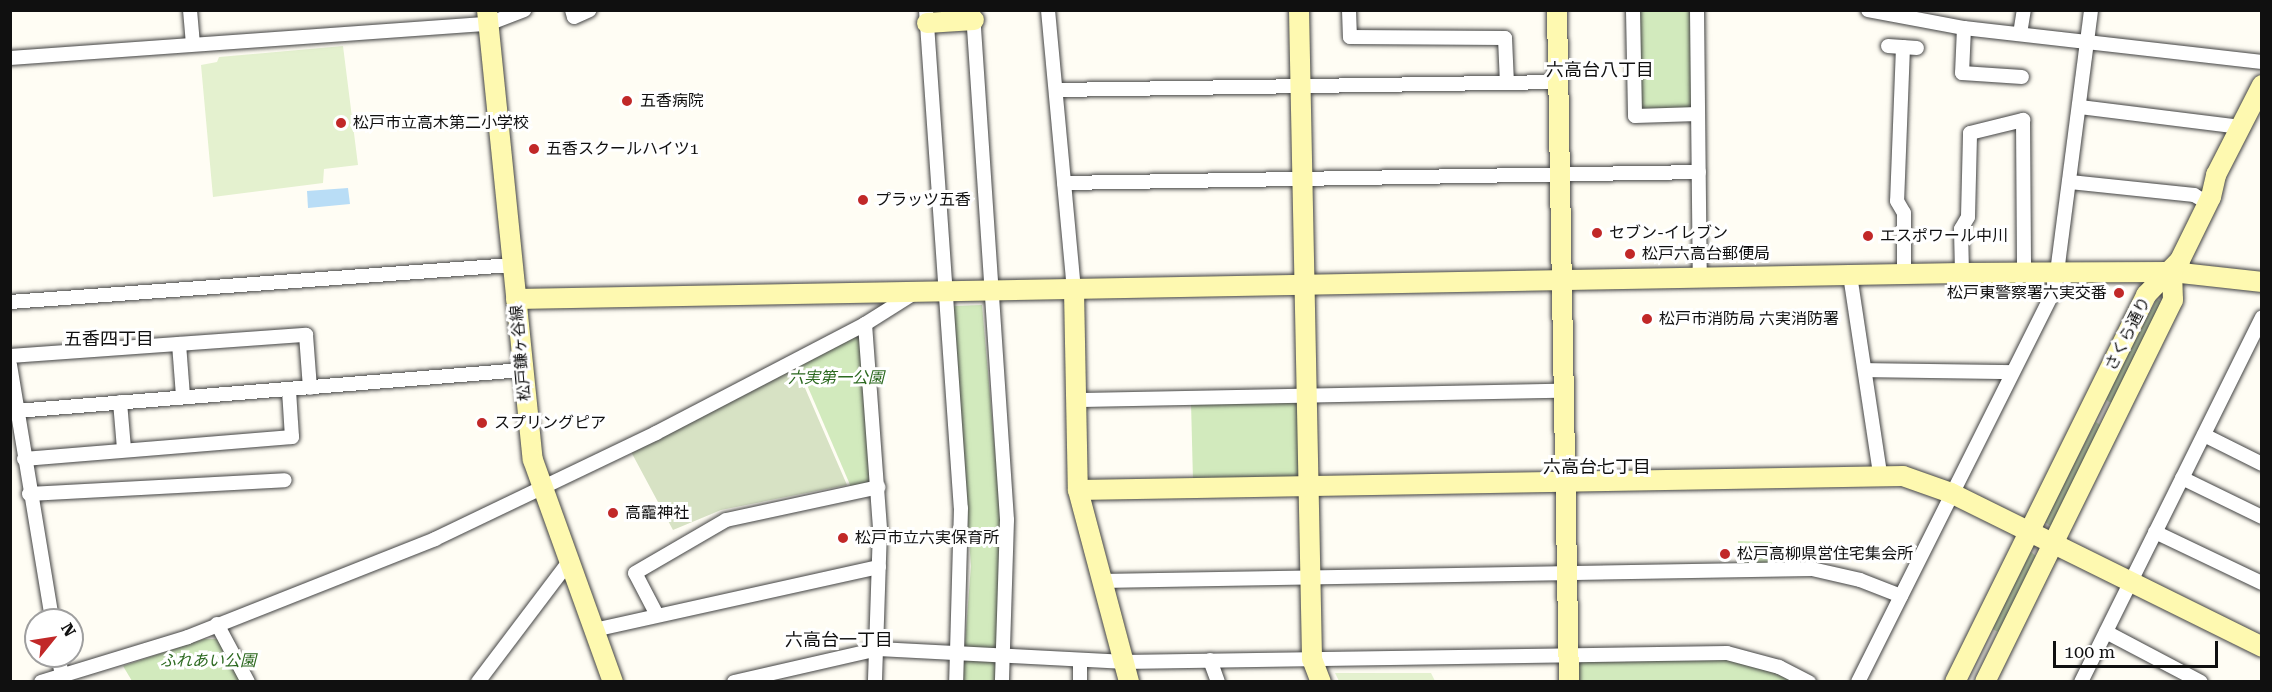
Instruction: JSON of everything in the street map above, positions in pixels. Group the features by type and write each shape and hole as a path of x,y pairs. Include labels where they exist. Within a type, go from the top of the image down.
{"street":[{"path":"190,10 193,44"},
{"path":"10,58 487,17 524,10"},
{"path":"572,10 574,17 590,10"},
{"path":"1048,10 1074,290 1078,490 1100,581 1129,681"},
{"path":"1299,10 1309,576 1312,659 1321,681"},
{"path":"1349,10 1350,37 1505,38 1507,83"},
{"path":"1557,10 1569,681"},
{"path":"1633,10 1635,116 1698,114"},
{"path":"1697,10 1700,278"},
{"path":"1868,10 1926,16 1964,28 2262,62"},
{"path":"2020,34 2024,10"},
{"path":"1858,681 2060,272 2091,10"},
{"path":"957,681 961,508 927,17 974,15 1007,520 1002,681"},
{"name":"松戸鎌ヶ谷線","path":"487,17 533,460 568,563 613,681"},
{"path":"1964,28 1962,73 2022,77"},
{"path":"1888,46 1917,48"},
{"path":"1903,47 1897,201 1904,213 1904,274"},
{"path":"1056,90 1558,82"},
{"path":"2209,200 2216,175 2262,85"},
{"path":"2080,107 2233,126 2239,130"},
{"path":"2172,272 2209,200 2224,181 2260,109"},
{"path":"1962,273 1961,229 1968,217 1970,134 2023,120 2024,273"},
{"path":"1064,183 1560,172 1699,172"},
{"path":"2070,182 2194,195 2209,200"},
{"path":"10,302 512,265"},
{"path":"516,299 2060,272 2172,272 2262,282"},
{"name":"さくら通り","path":"1955,681 2146,295 2172,272"},
{"name":"さくら通り","path":"1984,681 2174,300 2172,272"},
{"path":"1850,275 1880,474"},
{"path":"41,681 188,637 395,557 541,488 865,324 917,292"},
{"path":"2081,681 2262,317"},
{"path":"865,324 878,487 878,649 875,681"},
{"path":"10,356 306,335 309,388"},
{"path":"179,344 183,396"},
{"path":"10,365 29,494 50,608"},
{"path":"16,411 522,370"},
{"path":"1865,370 2012,372"},
{"path":"24,459 292,437 289,390"},
{"path":"1076,400 1564,391"},
{"path":"120,402 124,449"},
{"path":"2204,435 2262,464"},
{"path":"1078,490 1565,483 1880,474 1924,481 1951,493 2262,647"},
{"path":"2182,478 2262,517"},
{"path":"29,494 285,480"},
{"path":"657,615 635,573 726,520 878,487"},
{"path":"2155,532 2262,583"},
{"path":"478,681 568,563"},
{"path":"594,630 879,567"},
{"path":"1100,581 1812,569 1860,580 1901,596"},
{"path":"217,624 249,681"},
{"path":"2106,632 2201,681"},
{"path":"734,681 878,649 1122,662 1727,653 1779,667 1809,681"},
{"path":"1210,660 1218,681"},
{"path":"1080,661 1080,681"},
{"path":"61,668 62,675"}],"green space":[{"path":"1635,11 1692,11 1694,107 1690,111 1642,113"},
{"path":"343,46 358,165 324,169 323,183 213,197 201,65 217,62 219,57"},
{"path":"2157,299 2163,304 2113,403 2109,402 2105,398"},
{"path":"982,305 1001,518 997,650 995,681 962,681 971,566 952,306"},
{"name":"六実第一公園","path":"855,335 863,341 873,477 868,485 851,487 798,364"},
{"path":"795,365 847,485 721,510 673,530 629,448"},
{"path":"1294,400 1300,405 1301,475 1297,479 1193,481 1191,402"},
{"path":"2096,422 2103,427 2052,525 2049,525 2044,521"},
{"path":"1738,541 1772,542 1772,564 1738,565"},
{"path":"2031,552 2037,557 1999,632 1996,631 1991,628"},
{"name":"ふれあい公園","path":"204,639 220,639 245,681 132,681 123,666"},
{"path":"1729,660 1759,665 1795,681 1575,681 1574,671 1581,662"},
{"path":"1335,673 1431,673 1435,681 1339,681"}],"water":[{"path":"348,188 350,204 308,208 307,191"}],"place":[{"name":"五香病院","path":"627,101"},
{"name":"松戸市立高木第二小学校","path":"341,123"},
{"name":"五香スクールハイツ1","path":"534,149"},
{"name":"プラッツ五香","path":"863,200"},
{"name":"セブン-イレブン","path":"1597,233"},
{"name":"エスポワール中川","path":"1868,236"},
{"name":"松戸六高台郵便局","path":"1630,254"},
{"name":"松戸東警察署六実交番","path":"2119,293"},
{"name":"松戸市消防局 六実消防署","path":"1647,319"},
{"name":"スプリングピア","path":"482,423"},
{"name":"高靇神社","path":"613,513"},
{"name":"松戸市立六実保育所","path":"843,538"},
{"name":"松戸高柳県営住宅集会所","path":"1725,554"}],"district":[{"name":"六高台八丁目","path":"1600,70"},
{"name":"五香四丁目","path":"109,339"},
{"name":"六高台七丁目","path":"1597,467"},
{"name":"六高台一丁目","path":"839,640"}]}
